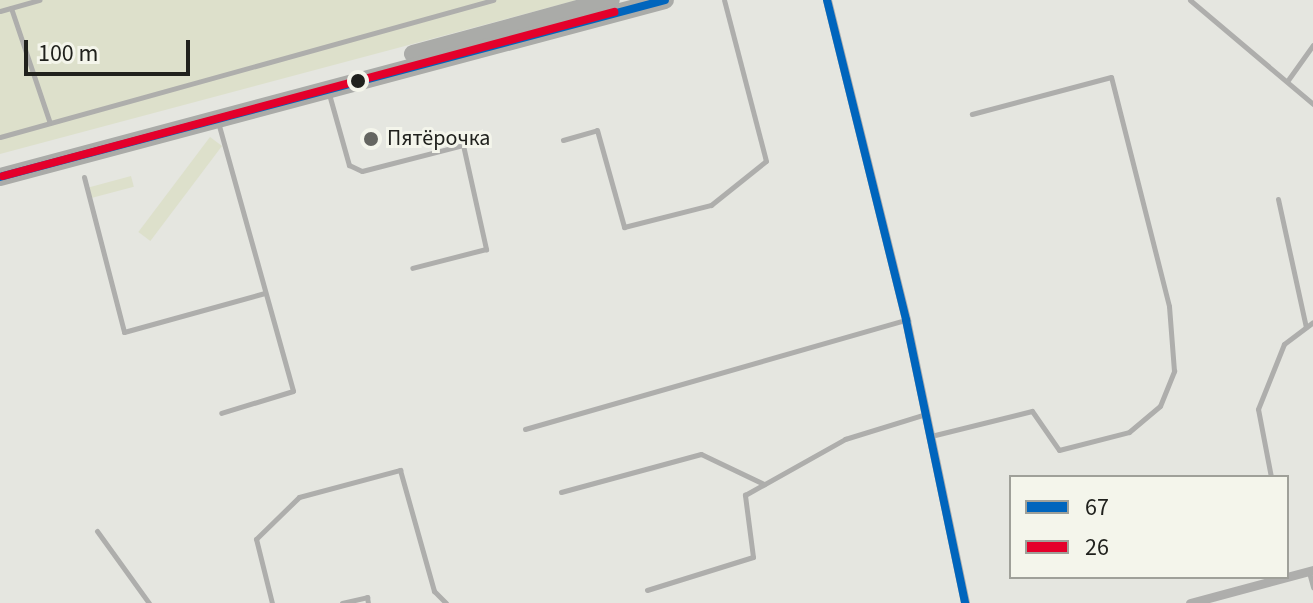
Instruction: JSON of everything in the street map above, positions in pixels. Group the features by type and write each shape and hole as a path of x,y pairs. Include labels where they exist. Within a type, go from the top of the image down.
{"highway":[{"path":"0,164 611,0"},
{"path":"0,177 665,0"}],"street":[{"path":"827,0 906,320 965,603"},
{"path":"1289,576 1311,571"},
{"path":"1190,603 1277,579"}],"lane":[{"path":"0,11 39,0"},
{"path":"0,137 493,0"},
{"path":"563,140 597,130 624,227 711,205 766,161 724,0"},
{"path":"1190,0 1313,104"},
{"path":"11,8 50,123"},
{"path":"1288,80 1313,45"},
{"path":"931,436 1032,411 1059,450 1129,432 1160,406 1174,371 1169,306 1111,77 972,114"},
{"path":"328,90 349,165 362,171 463,145 486,249 412,268"},
{"path":"217,119 293,391 221,413"},
{"path":"84,177 124,332 265,293"},
{"path":"1278,199 1306,327"},
{"path":"525,429 906,320"},
{"path":"1271,475 1258,409 1284,344 1313,322"},
{"path":"647,590 753,557 745,495 845,439 927,414"},
{"path":"561,492 701,454 764,484"},
{"path":"272,603 256,539 299,497 400,470 434,591 446,603"},
{"path":"97,531 149,603"},
{"path":"1311,571 1313,587"},
{"path":"342,603 367,597 368,603"}],"green space":[{"path":"0,0 577,0 0,154"},
{"path":"210,137 222,146 150,241 138,232"},
{"path":"131,176 134,187 91,198 88,187"}],"transit line":[{"name":"67","path":"0,177 665,0"},
{"name":"67","path":"827,0 906,320 965,603"},
{"name":"26","path":"3,176 614,12"}],"place":[{"name":"Пятёрочка","path":"371,139"}]}
